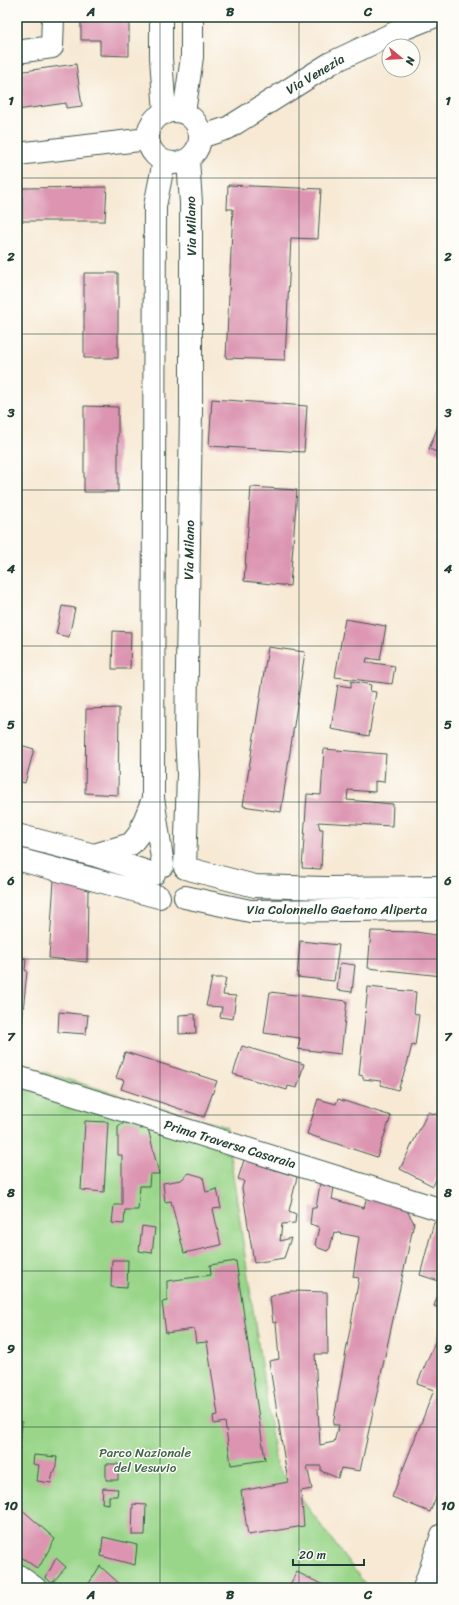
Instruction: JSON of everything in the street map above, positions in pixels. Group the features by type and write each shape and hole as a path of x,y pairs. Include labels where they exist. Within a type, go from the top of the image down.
{"street":[{"path":"17,52 52,47 53,17"},
{"path":"160,17 160,58 174,113"},
{"path":"174,113 196,122 200,137 197,150 188,160 172,163 164,161 153,152 148,139 153,123 174,113 192,57 192,17"},
{"name":"Via Venezia","path":"200,137 228,128 331,62 399,30 434,17"},
{"path":"17,154 148,139"},
{"name":"Via Milano","path":"186,868 188,774 186,734 191,394 191,204 188,160"},
{"path":"159,897 153,886 158,870 153,798 152,553 155,206 164,161"},
{"path":"94,855 131,844 139,834 153,798"},
{"path":"17,835 158,870 175,863 186,868 189,872 192,883 185,897 174,902 17,859"},
{"name":"Via Colonnello Gaetano Aliperta","path":"186,868 255,886 325,888 442,887"},
{"name":"Via Colonnello Gaetano Aliperta","path":"185,897 250,911 442,909"},
{"name":"Prima Traversa Casaraia","path":"17,1077 442,1210"},
{"path":"424,1588 442,1535"},
{"path":"17,1575 35,1588"}],"green space":[{"name":"Parco Nazionale del Vesuvio","path":"17,1064 226,1127 276,1465 368,1588 17,1588"}],"building":[{"path":"81,17 129,17 129,56 100,55 100,40 81,40"},
{"path":"76,64 82,106 66,108 66,103 17,110 17,72"},
{"path":"228,185 321,189 318,239 291,238 285,360 226,358 233,209 227,209"},
{"path":"107,187 105,221 22,221 22,188"},
{"path":"84,273 118,273 118,358 84,358"},
{"path":"212,399 307,406 304,452 209,446"},
{"path":"84,406 118,407 118,492 84,492"},
{"path":"442,416 442,454 429,449"},
{"path":"251,487 297,490 290,586 244,581"},
{"path":"62,606 75,608 69,637 56,634"},
{"path":"345,619 386,626 380,660 367,658 366,662 395,666 392,684 335,677"},
{"path":"113,631 131,632 130,669 112,669"},
{"path":"268,647 305,652 281,812 243,806"},
{"path":"351,681 371,685 370,691 376,692 369,736 331,729 338,685 351,687"},
{"path":"119,708 118,795 85,793 86,709"},
{"path":"17,744 34,749 25,783 17,781"},
{"path":"324,749 386,754 384,782 375,781 375,792 348,790 347,800 393,804 392,826 318,822 320,829 323,829 321,869 302,868 307,794 321,795"},
{"path":"54,880 88,890 87,962 49,958"},
{"path":"371,931 416,932 442,936 442,976 368,968"},
{"path":"300,941 339,945 334,981 297,977"},
{"path":"17,956 26,959 25,970 27,971 19,1052 17,1051"},
{"path":"340,963 355,965 352,992 337,990"},
{"path":"212,978 226,978 223,995 236,996 233,1019 220,1017 222,1007 206,1006"},
{"path":"368,987 416,992 414,1013 419,1015 415,1046 412,1045 398,1090 381,1085 381,1081 363,1079 363,1076 359,1075"},
{"path":"270,992 347,1001 341,1054 298,1049 300,1038 264,1033"},
{"path":"59,1012 88,1015 86,1034 58,1032"},
{"path":"195,1014 196,1033 179,1034 179,1015"},
{"path":"242,1046 304,1064 297,1088 288,1086 287,1090 233,1074"},
{"path":"125,1052 217,1081 204,1117 121,1089 124,1080 116,1078"},
{"path":"318,1099 336,1104 338,1099 391,1116 377,1157 307,1134"},
{"path":"442,1108 442,1167 433,1186 400,1169 428,1112 439,1115"},
{"path":"128,1120 139,1122 140,1129 148,1128 159,1174 150,1174 149,1186 140,1186 138,1210 125,1210 124,1224 112,1223 114,1205 122,1205 122,1155 118,1155 118,1127"},
{"path":"85,1121 108,1122 104,1192 81,1190"},
{"path":"244,1160 297,1177 289,1211 296,1214 295,1223 282,1224 280,1241 291,1238 284,1258 254,1263 242,1188 244,1181 238,1179"},
{"path":"189,1173 203,1177 206,1192 217,1189 221,1208 213,1209 221,1245 184,1253 171,1201 165,1202 163,1183 181,1180"},
{"path":"320,1184 334,1188 332,1199 364,1208 367,1196 405,1207 414,1223 360,1471 341,1468 338,1478 321,1471 321,1466 307,1466 312,1489 301,1491 304,1526 248,1535 241,1491 288,1482 269,1361 279,1359 276,1322 273,1323 270,1297 291,1291 327,1292 328,1354 315,1354 320,1445 334,1442 339,1425 333,1425 359,1278 353,1277 359,1237 334,1232 330,1248 327,1251 315,1245 319,1227 310,1224 312,1207 316,1208"},
{"path":"434,1222 442,1225 442,1282 420,1275"},
{"path":"142,1226 155,1228 152,1253 139,1251"},
{"path":"112,1260 128,1260 127,1288 111,1287"},
{"path":"236,1261 265,1460 231,1465 225,1422 214,1424 213,1416 218,1415 207,1342 196,1343 194,1329 166,1333 162,1302 167,1301 167,1281 211,1275 210,1265"},
{"path":"442,1284 442,1309 434,1306"},
{"path":"442,1326 442,1482 430,1512 392,1497 434,1390 417,1384"},
{"path":"17,1421 22,1422 20,1449 17,1449"},
{"path":"34,1455 57,1457 55,1472 53,1472 51,1483 37,1481 39,1465 33,1464"},
{"path":"106,1464 118,1464 118,1480 106,1480"},
{"path":"103,1488 118,1489 117,1496 109,1496 109,1504 102,1503"},
{"path":"133,1504 146,1505 145,1535 132,1535"},
{"path":"17,1505 55,1539 38,1569 17,1554"},
{"path":"103,1537 137,1545 135,1565 101,1556"},
{"path":"56,1558 66,1567 52,1583 46,1578"},
{"path":"442,1562 442,1588 433,1588"},
{"path":"100,1566 124,1588 86,1588"},
{"path":"297,1572 329,1588 288,1588"},
{"path":"131,1585 142,1586 142,1588 129,1588"}]}
